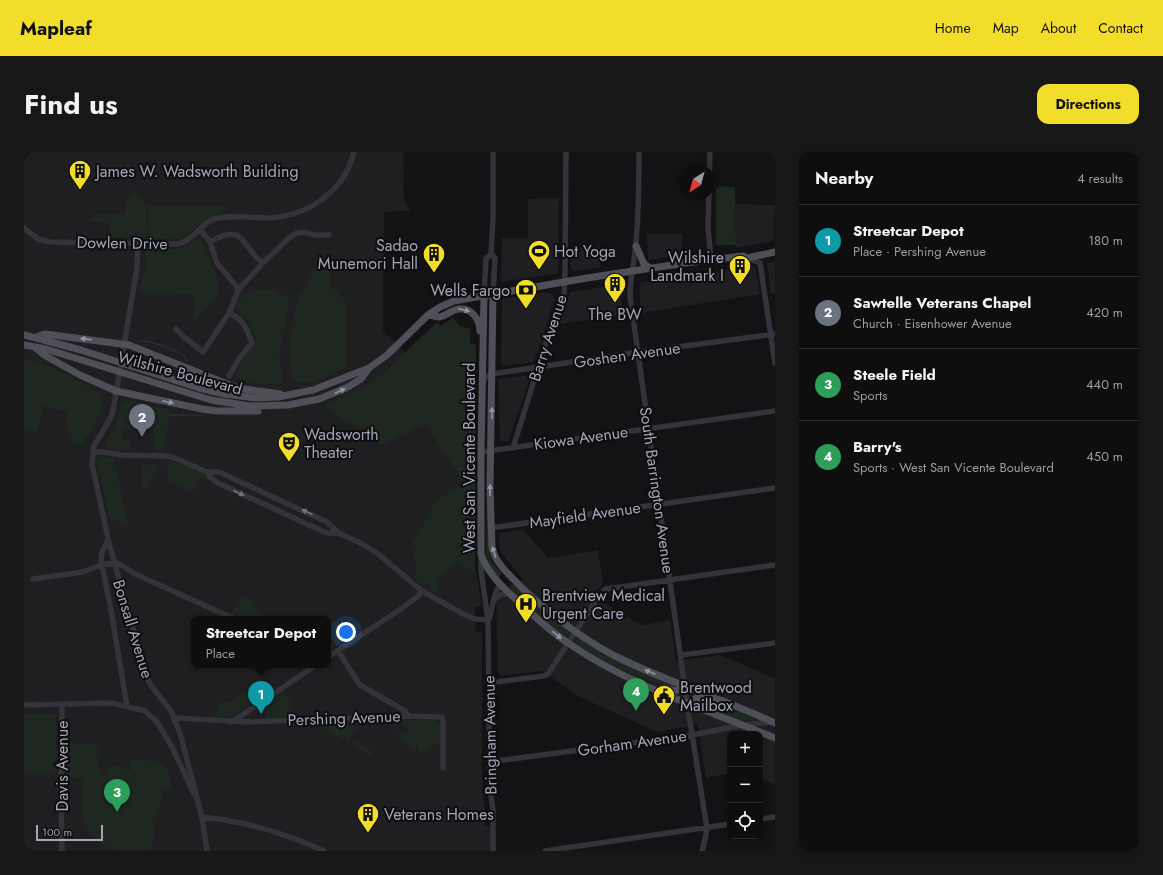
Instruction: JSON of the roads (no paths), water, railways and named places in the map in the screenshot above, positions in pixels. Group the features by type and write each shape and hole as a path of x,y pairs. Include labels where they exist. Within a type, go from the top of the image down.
{"main road":[{"path":"636,246 644,264 650,268"},
{"name":"Wilshire Boulevard","path":"24,344 35,346 192,395 231,404 268,406 288,405 319,399 346,388 361,379 369,368 387,355 428,314 454,301 650,268 743,256 747,258 775,252"},
{"name":"West San Vicente Boulevard","path":"492,294 492,451 490,487 493,554 502,567 544,607 576,632 615,656 686,687 774,722"},
{"name":"West San Vicente Boulevard","path":"484,296 481,554 486,566 500,584 537,619 568,643 606,666 688,703 775,738"},
{"path":"428,314 440,317 451,311 462,309 472,313 476,317 480,327 480,354 483,365"},
{"path":"36,338 45,334 124,344 235,387 254,391 268,391 288,396"},
{"name":"Wilshire Boulevard","path":"24,335 115,360 199,388 224,394 256,398 288,396 325,386 356,372 369,368"},
{"path":"35,346 44,355 116,391 182,405 217,411 264,411 301,406 319,399"},
{"path":"500,584 504,577 502,567"},
{"path":"511,594 508,587 509,585 513,582 517,582"},
{"path":"636,680 651,683 672,691 678,691 686,687"},
{"path":"688,703 694,699 700,698 723,706 746,711"}],"street":[{"name":"Dowlen Drive","path":"24,228 38,239 50,242 176,244 191,238 209,221 214,219 279,217 317,203 335,189 348,170 354,152"},
{"path":"484,296 486,259 491,254 493,152"},
{"name":"Barry Avenue","path":"513,448 557,308 564,294 566,152"},
{"name":"South Barrington Avenue","path":"639,152 639,209 630,296 706,828 702,851"},
{"path":"710,152 708,228 711,260"},
{"path":"200,229 210,242 217,263 239,289"},
{"path":"176,329 203,352 229,313 239,289 290,236 302,232 316,235 329,235"},
{"path":"210,242 222,236 233,234 239,235 263,263"},
{"name":"Bonsall Avenue","path":"138,244 137,268 112,415 98,439 93,452 92,464 108,539 147,678 175,718 190,766 202,817 207,851"},
{"path":"491,254 495,258 492,294"},
{"path":"747,258 760,263 773,334 775,363"},
{"path":"229,313 240,319 245,324 252,343 238,360 229,376"},
{"name":"Goshen Avenue","path":"492,374 773,334"},
{"path":"483,382 486,377 492,374"},
{"name":"Kiowa Avenue","path":"481,452 775,411"},
{"path":"93,452 118,455 172,457 207,472 218,472 326,522 340,533 375,552 422,591 463,614 475,619 488,620"},
{"path":"207,472 210,477 218,483 270,508 322,531 340,533"},
{"name":"Mayfield Avenue","path":"491,528 775,488"},
{"path":"270,508 275,498"},
{"name":"Bonsall Avenue","path":"108,539 102,553 101,565 111,610 127,706"},
{"name":"Bringham Avenue","path":"481,554 481,570 488,620 489,762 493,810 493,851"},
{"path":"33,579 83,572 114,562 135,574 228,616"},
{"path":"489,682 544,676 548,674 598,598 606,589 775,565"},
{"name":"Bringham Avenue","path":"488,620 492,612 495,590 500,584"},
{"path":"331,655 398,611 417,597 422,591"},
{"path":"494,600 502,594 511,594"},
{"path":"681,655 775,643"},
{"path":"338,651 360,685 405,711 408,716"},
{"path":"232,722 310,668"},
{"path":"24,705 101,703 127,706 145,711 157,722 172,747 193,793 197,798"},
{"name":"Davis Avenue","path":"62,705 62,851"},
{"name":"Pershing Avenue","path":"175,718 232,722 408,716 442,717 443,768"},
{"name":"Gorham Avenue","path":"489,762 692,734 743,725 774,722"},
{"path":"202,817 236,821 266,828 324,851"},
{"path":"763,819 775,817"},
{"path":"545,851 727,824"}],"waterway":[{"path":"138,342 148,341 161,345 184,355 187,361"},
{"path":"170,415 204,415"}],"place":[{"name":"James W. Wadsworth Building","path":"80,190"},
{"name":"Hot Yoga","path":"539,270"},
{"name":"Sadao Munemori Hall","path":"434,274"},
{"name":"Wilshire Landmark I","path":"740,286"},
{"name":"The BW","path":"615,304"},
{"name":"Wells Fargo","path":"526,310"},
{"name":"Sawtelle Veterans Chapel","path":"142,437"},
{"name":"Wadsworth Theater","path":"289,462"},
{"name":"Brentview Medical Urgent Care","path":"526,624"},
{"name":"Barry's","path":"636,711"},
{"name":"Streetcar Depot","path":"261,714"},
{"name":"Brentwood Mailbox","path":"664,716"},
{"name":"Steele Field","path":"117,812"},
{"name":"Veterans Homes","path":"368,834"}]}
